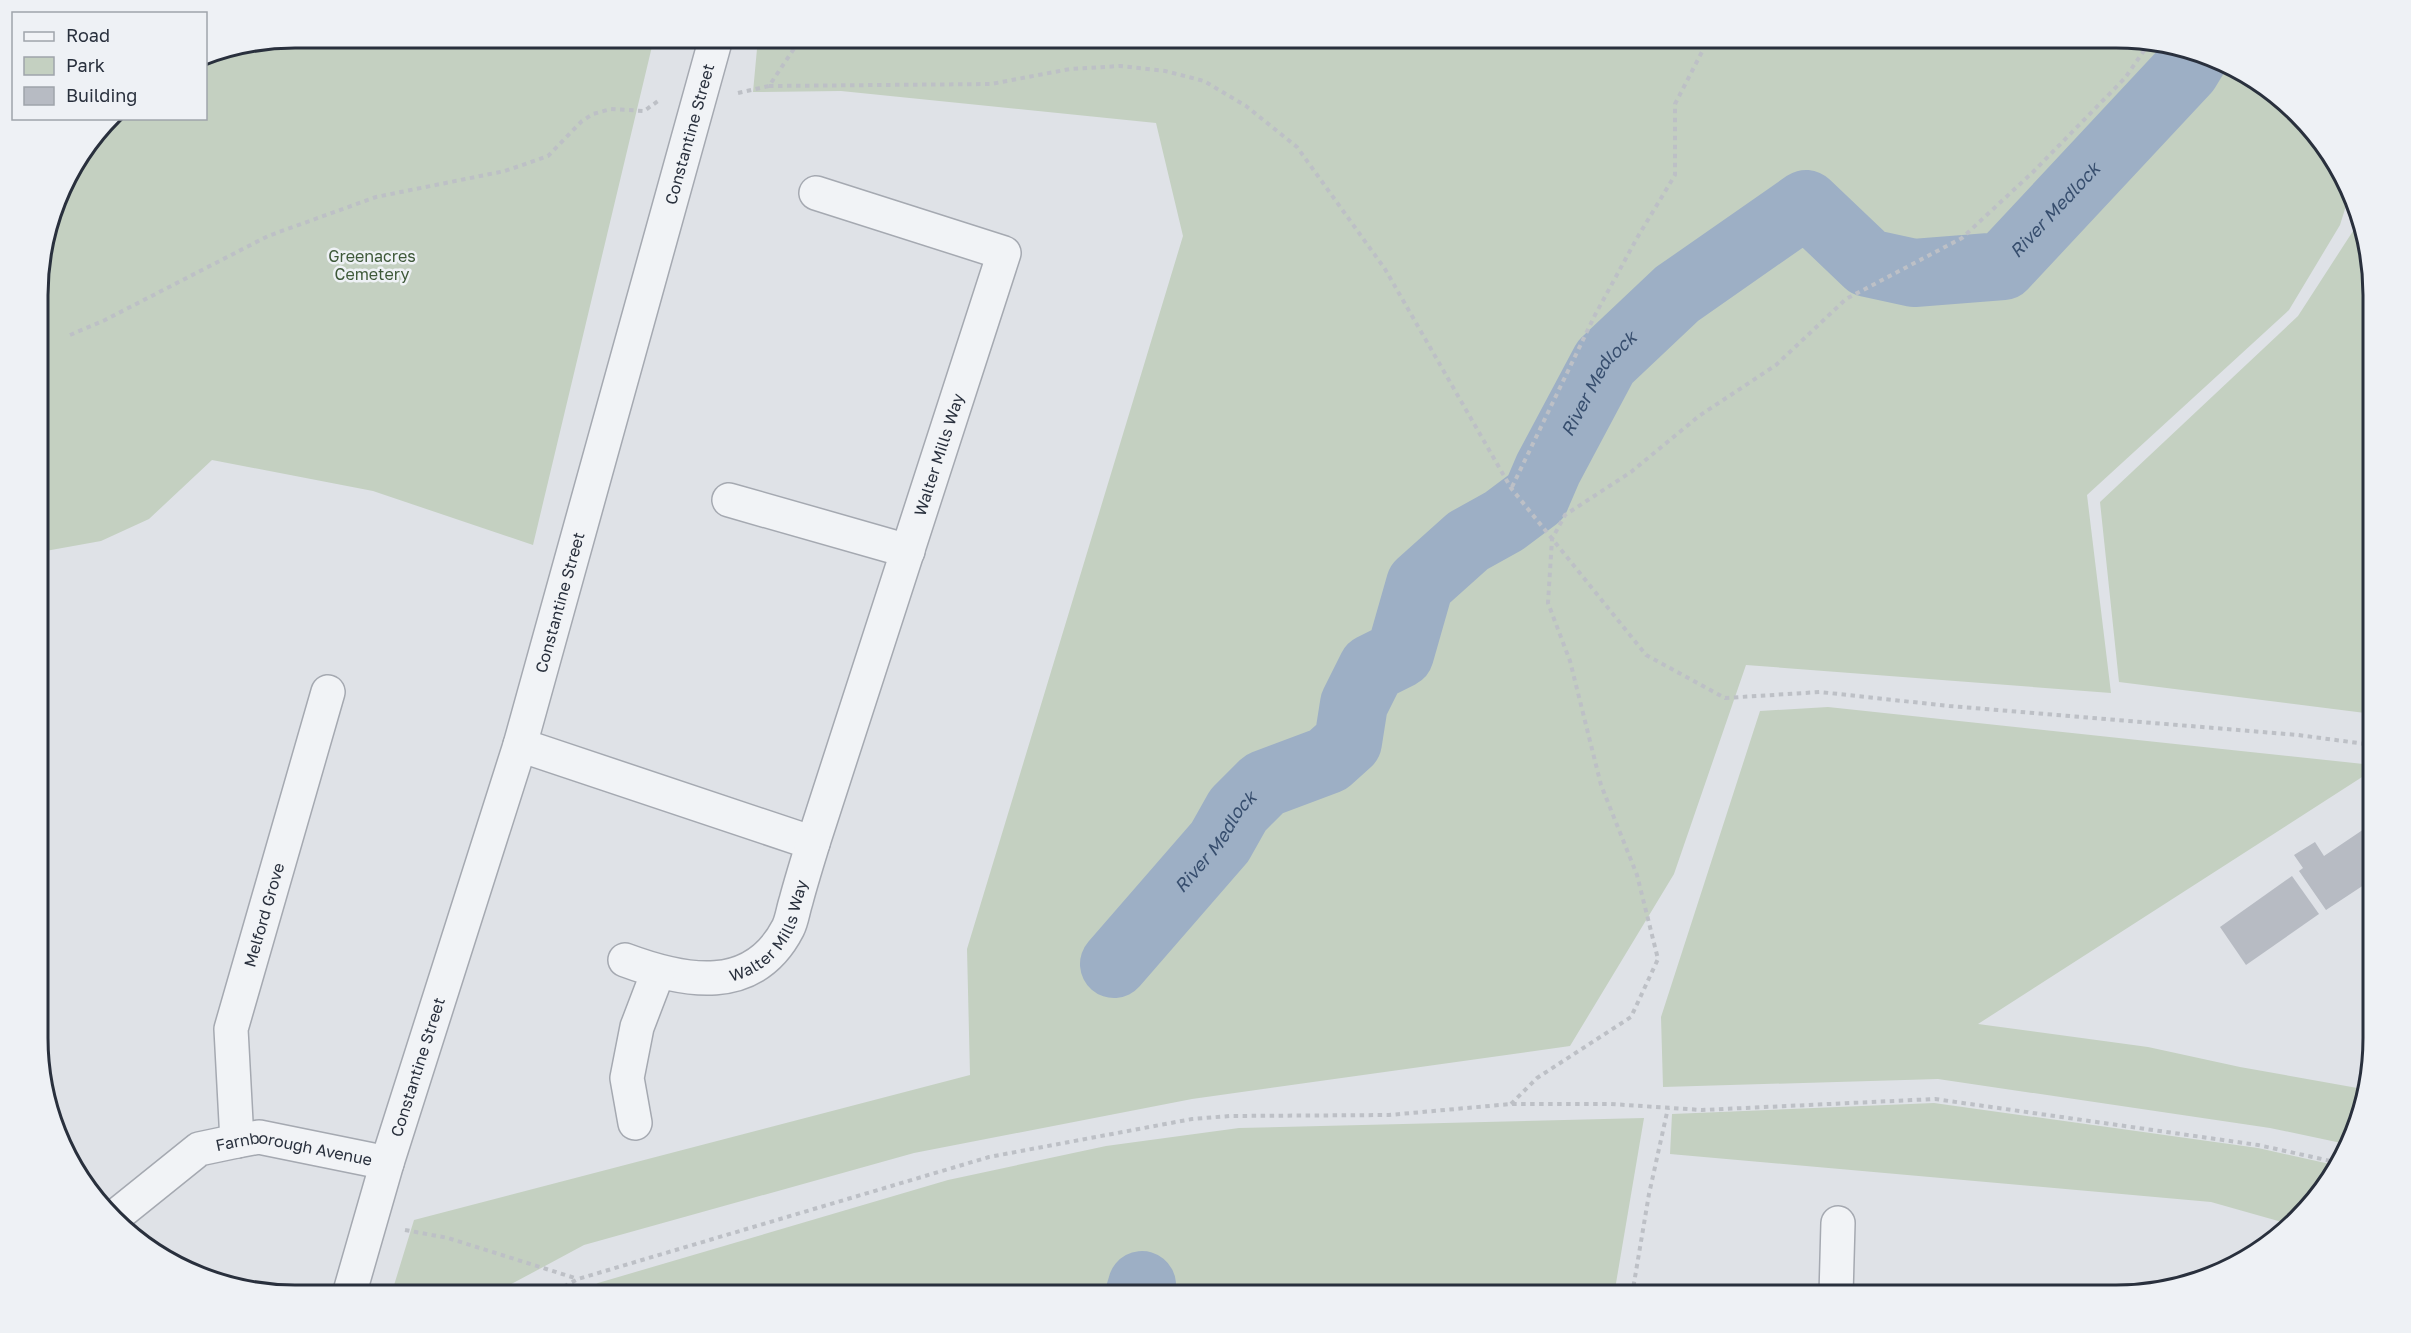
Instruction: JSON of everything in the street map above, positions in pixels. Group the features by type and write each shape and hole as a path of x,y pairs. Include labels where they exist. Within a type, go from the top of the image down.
{"street":[{"name":"Constantine Street","path":"351,1285 387,1163 520,745 713,48"},
{"name":"Walter Mills Way","path":"626,960 657,972 692,979 722,977 748,971 770,954 788,927 813,843 1004,253 816,193"},
{"path":"729,500 908,551"},
{"name":"Melford Grove","path":"237,1141 231,1029 328,692"},
{"path":"520,745 813,843"},
{"path":"635,1123 627,1078 637,1028 657,972"},
{"name":"Farnborough Avenue","path":"120,1213 200,1149 237,1141 260,1137 387,1163"},
{"path":"1836,1285 1838,1223"}],"path":[{"path":"769,86 794,48"},
{"path":"1511,488 1595,315 1675,175 1675,104 1704,48"},
{"path":"1511,1104 1537,1078 1631,1017 1658,959 1637,875 1601,785 1570,661 1548,603 1552,539 1566,515 1631,472 1699,416 1776,365 1846,299 1962,238 2033,172 2125,78 2145,50"},
{"path":"70,335 105,320 279,232 376,197 506,171 548,156 582,121 593,114 610,110 644,111 662,98 674,96 699,102 769,86 992,84 1070,69 1120,66 1165,71 1204,81 1246,106 1297,147 1385,269 1511,488 1646,655 1725,698 1820,692 1961,707 2298,735 2363,744"},
{"path":"567,1285 578,1279 989,1157 1192,1119 1230,1116 1389,1115 1511,1104 1611,1104 1702,1110 1935,1099 2258,1145 2330,1161"},
{"path":"1634,1285 1649,1194 1668,1108"},
{"path":"369,1224 448,1238 578,1279"}],"green space":[{"name":"Greenacres Cemetery","path":"295,48 652,48 533,545 373,491 212,460 149,519 101,541 48,551 48,295 50,263 56,231 67,201 90,158 120,120 207,120 207,65 231,56 263,50"},
{"path":"757,48 2116,48 2148,50 2180,56 2210,67 2239,81 2279,109 2302,132 2321,158 2346,206 2340,225 2289,310 2087,495 2111,693 1746,665 1674,874 1570,1046 1192,1099 914,1153 584,1245 510,1285 394,1285 414,1220 970,1075 967,949 1183,236 1156,123 841,91 753,92"},
{"path":"2353,231 2355,231 2361,263 2363,295 2363,713 2119,682 2100,502 2298,316"},
{"path":"1828,707 2363,764 2363,776 1978,1024 2148,1047 2240,1067 2358,1088 2350,1117 2339,1143 2270,1128 1938,1079 1663,1087 1661,1017 1760,711"},
{"path":"1934,1103 2258,1148 2328,1164 2302,1201 2281,1222 2211,1202 1670,1154 1672,1114"},
{"path":"1644,1118 1616,1285 595,1285 948,1180 1106,1146 1239,1128"}],"building":[{"path":"2363,830 2363,886 2326,910 2299,871 2303,868 2294,855 2315,842 2324,856"},
{"path":"2292,876 2319,914 2246,965 2220,927"}],"waterway":[{"name":"River Medlock","path":"1114,964 1220,842 1238,810 1264,784 1328,760 1348,742 1354,704 1372,668 1400,654 1420,584 1468,541 1504,521 1536,497 1548,469 1605,362 1677,294 1806,204 1868,263 1914,273 2003,266 2186,70 2192,60"}]}
